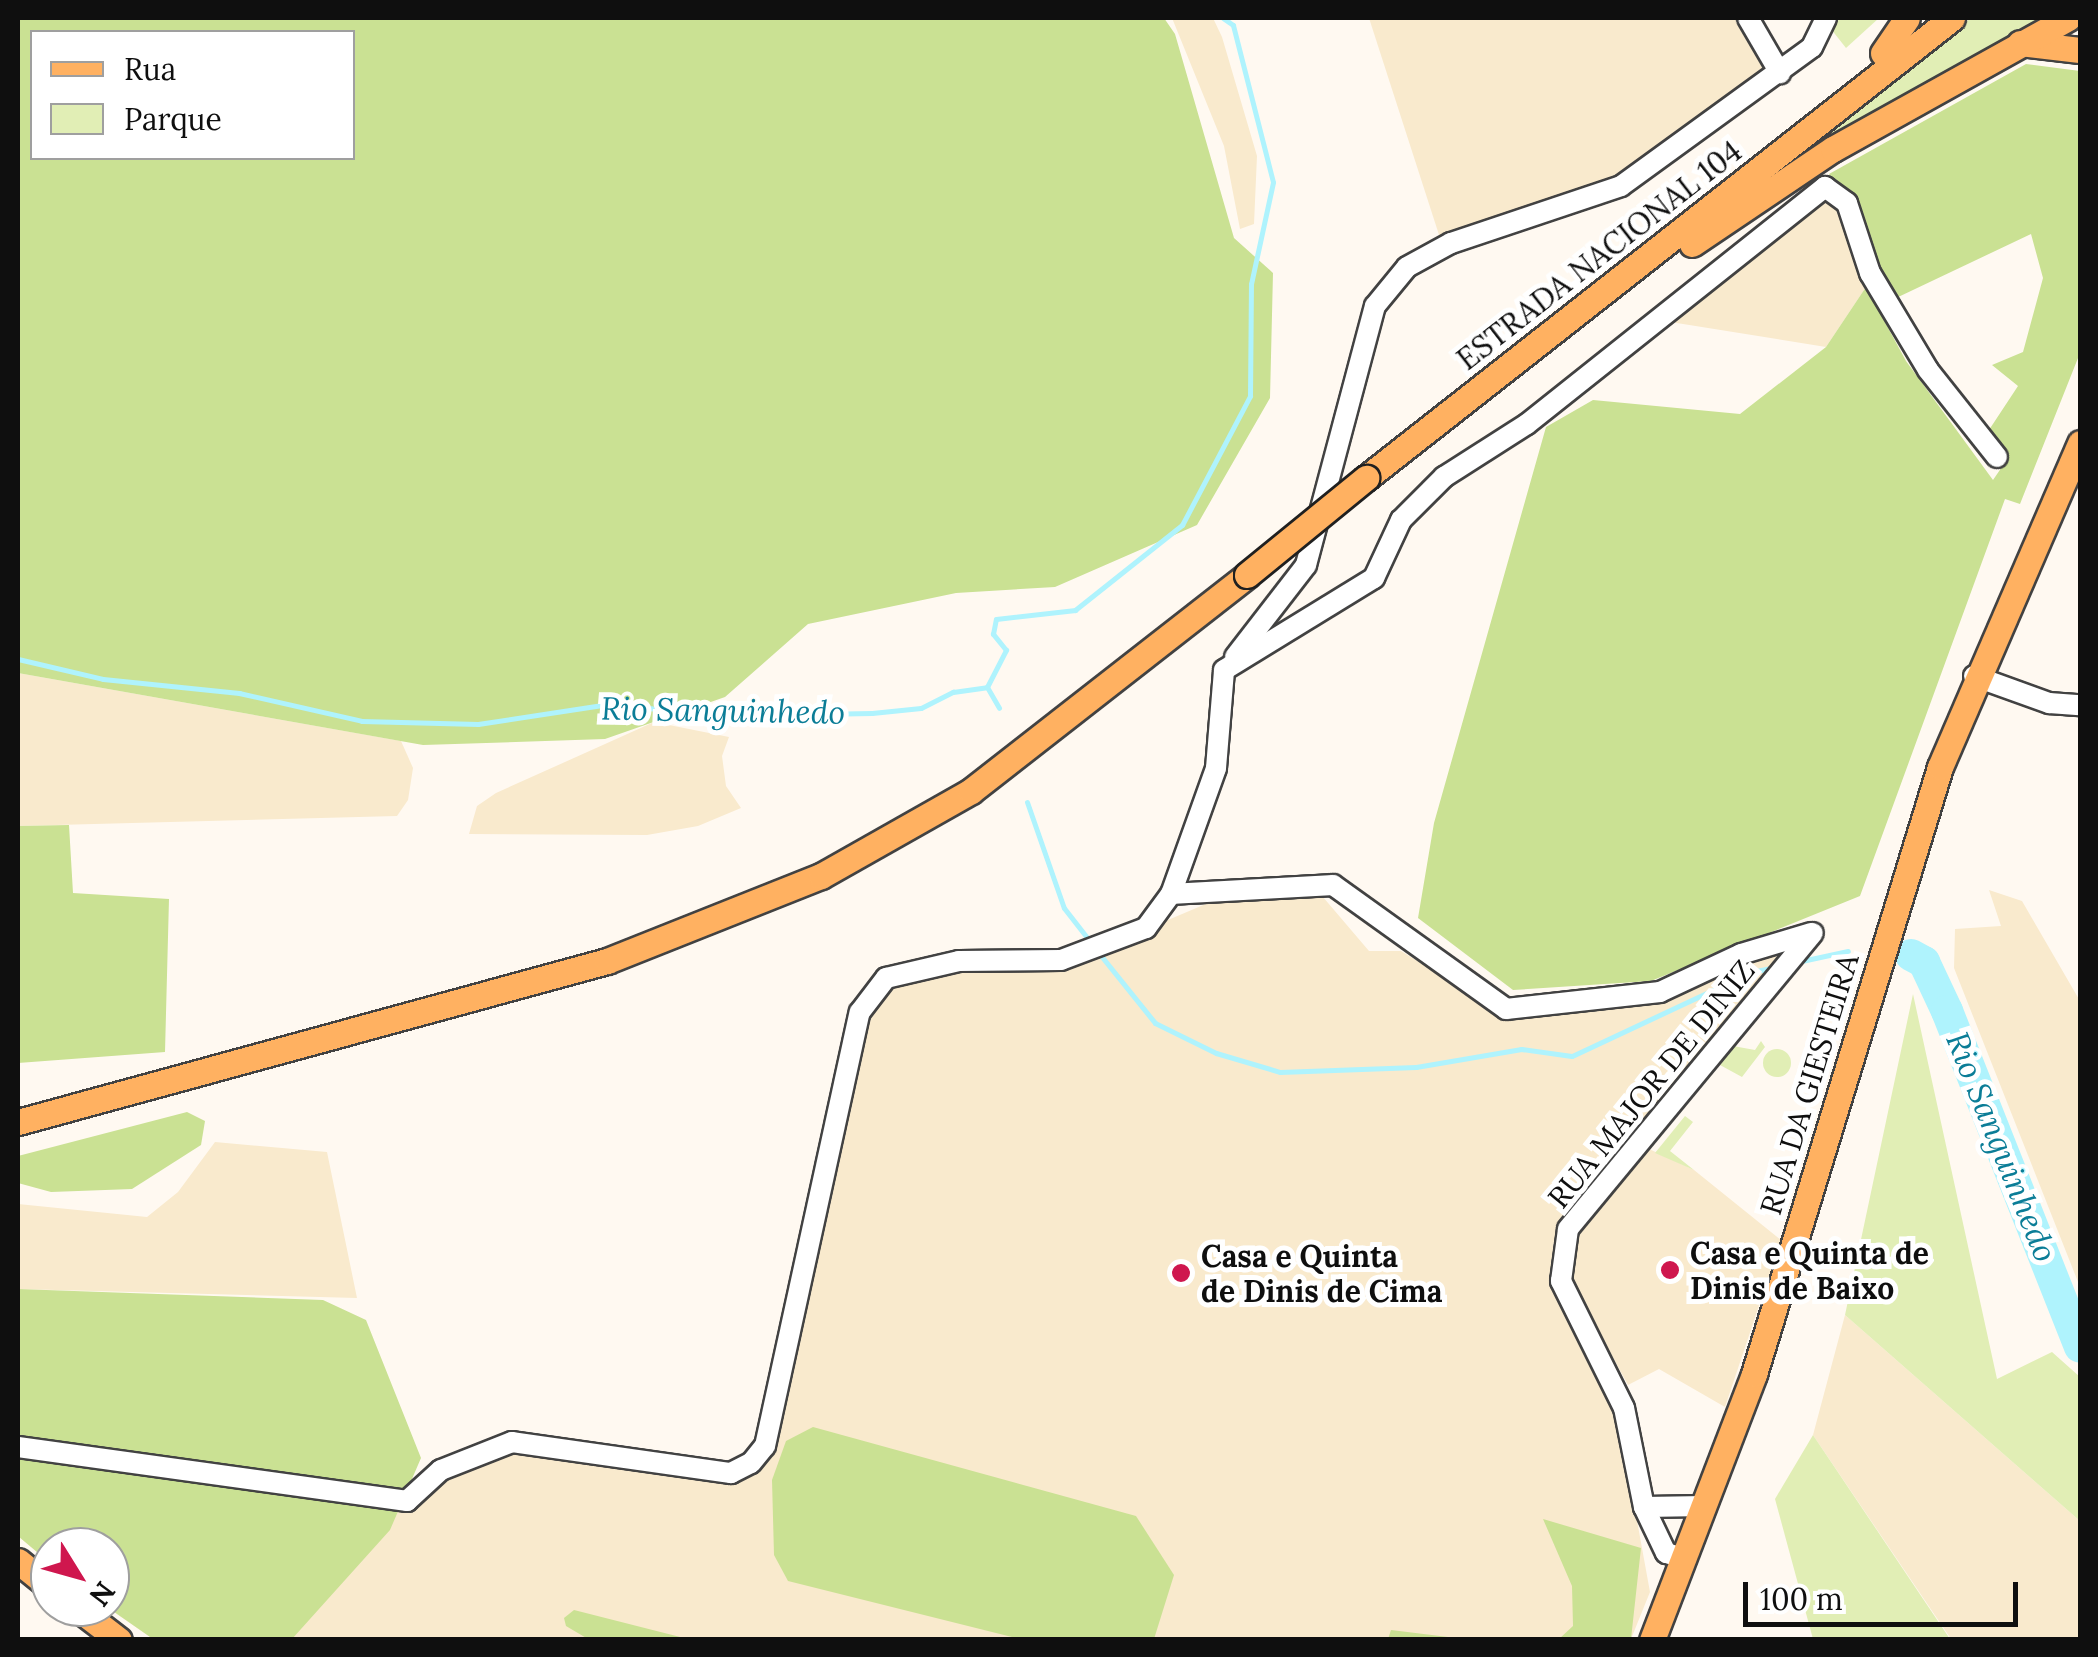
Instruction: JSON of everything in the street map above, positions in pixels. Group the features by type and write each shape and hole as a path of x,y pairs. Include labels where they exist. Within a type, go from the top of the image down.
{"main road":[{"path":"1883,54 1907,18"},
{"name":"ESTRADA NACIONAL 104","path":"1468,398 1928,18"},
{"name":"ESTRADA NACIONAL 104","path":"1468,398 1624,280 1952,18"},
{"path":"1624,280 1636,282 1833,150 2068,18"},
{"path":"2020,43 2080,50"},
{"path":"18,1122 607,961 822,876 971,791 1468,398"},
{"path":"2032,549 2080,421"},
{"path":"2032,549 2080,443"},
{"name":"RUA DA GIESTEIRA","path":"1652,1640 1754,1374 1940,766 1974,676 2032,549"}],"street":[{"path":"1748,18 1780,73"},
{"path":"18,1447 406,1501 442,1470 512,1442 730,1472 741,1468 766,1446 860,1012 886,978 959,961 1061,960 1092,949 1146,928 1171,894 1216,768 1224,670 1306,565 1375,306 1407,268 1451,243 1621,186 1812,47 1826,18"},
{"path":"1224,670 1374,578 1401,520 1444,478 1527,424 1825,187 1847,203 1870,273 1928,370 1997,458"},
{"path":"1974,676 2030,698 2080,705"},
{"name":"RUA MAJOR DE DINIZ","path":"1171,894 1334,885 1506,1009 1660,992 1741,954 1813,933 1568,1230 1560,1280 1624,1408 1644,1507 1666,1553 1685,1560"},
{"path":"1644,1507 1705,1506"}],"shaded area":[{"path":"1172,18 1213,18 1222,37 1257,156 1254,224 1240,229 1224,146"},
{"path":"1369,18 1735,18 1764,70 1624,177 1440,238"},
{"path":"1831,196 1866,287 1826,347 1658,320"},
{"path":"18,673 401,741 413,768 408,800 397,816 18,826"},
{"path":"654,722 729,737 722,756 726,786 741,808 698,826 647,835 469,834 477,806 496,793"},
{"name":"Casa e Quinta de Dinis de Cima","path":"1317,890 1369,951 1401,951 1503,1013 1649,1005 1794,942 1568,1209 1553,1245 1553,1281 1618,1416 1650,1592 1631,1639 153,1639 130,1623 130,1527 420,1503 448,1477 512,1445 750,1474 861,1037 884,986 962,965 1064,964 1227,895"},
{"path":"1989,890 2022,901 2080,1001 2080,1287 1954,968 1955,929 2001,926"},
{"path":"215,1142 327,1152 357,1298 18,1289 18,1204 147,1217 178,1192"},
{"name":"Casa e Quinta de Dinis de Baixo","path":"1647,1148 1694,1170 1781,1240 1725,1407 1659,1369 1628,1385 1571,1281 1574,1239"},
{"path":"1845,1315 2080,1521 2080,1639 1951,1639 1813,1435"},
{"name":"Casa e Quinta de Dinis de Cima","path":"30,1535 30,1546 18,1536"}],"green space":[{"path":"18,18 1164,18 1175,34 1234,238 1273,273 1270,398 1197,525 1055,587 956,593 808,624 725,697 605,739 423,745 18,673"},
{"path":"1835,18 1879,18 1846,48 1831,29"},
{"path":"1971,18 2045,18 1759,188"},
{"path":"2026,64 2080,71 2080,353 2020,504 2005,499 1860,896 1651,981 1513,990 1418,918 1434,823 1546,427 1593,400 1740,414 1826,347 1866,287 1906,361 1993,480 2006,461 1987,433 2018,386 1992,365 2023,352 2043,278 2031,234 1894,299 1829,174"},
{"path":"69,825 73,893 169,899 165,1052 18,1063 18,826"},
{"path":"1913,994 1997,1379 2052,1352 2080,1377 2080,1521 1845,1315"},
{"path":"1761,1041 1765,1047 1742,1077 1720,1065 1733,1046 1755,1050"},
{"path":"1777,1049 1787,1053 1791,1063 1787,1073 1777,1077 1767,1073 1763,1063 1767,1053"},
{"path":"187,1112 205,1121 201,1145 132,1189 51,1192 18,1183 18,1156"},
{"path":"1685,1116 1693,1122 1670,1151 1694,1170 1655,1153"},
{"path":"18,1289 323,1300 366,1320 421,1458 390,1530 292,1639 153,1639 130,1623 130,1527 30,1527 30,1546 18,1536"},
{"path":"813,1427 1136,1516 1174,1575 1154,1639 1020,1639 788,1581 774,1555 772,1480 786,1441"},
{"path":"1813,1435 1950,1639 1813,1639 1775,1499"},
{"path":"1543,1519 1641,1548 1631,1639 1559,1639 1573,1626 1572,1586"},
{"path":"574,1610 688,1639 588,1639 566,1626 564,1618"},
{"path":"1391,1630 1448,1637 1485,1639 1388,1639"}],"waterway":[{"path":"987,687 1006,650 993,634 996,619 1075,610 1182,525 1250,396 1251,284 1273,182 1233,25 1223,18"},
{"name":"Rio Sanguinhedo","path":"18,659 103,679 239,693 362,721 478,724 615,703 704,716 872,713 921,708 953,692 987,687 999,708"},
{"name":"Rio Sanguinhedo","path":"1027,802 1064,908 1092,944"},
{"name":"Rio Sanguinhedo","path":"1797,962 1848,951"},
{"name":"Rio Sanguinhedo","path":"1098,952 1155,1023 1216,1053 1280,1072 1416,1067 1521,1049 1572,1056 1751,972 1777,967"},
{"name":"Rio Sanguinhedo","path":"1911,955 1924,962 1947,1011 2080,1347"}],"place":[{"name":"Casa e Quinta de Dinis de Baixo","path":"1670,1270"},
{"name":"Casa e Quinta de Dinis de Cima","path":"1181,1273"}]}
